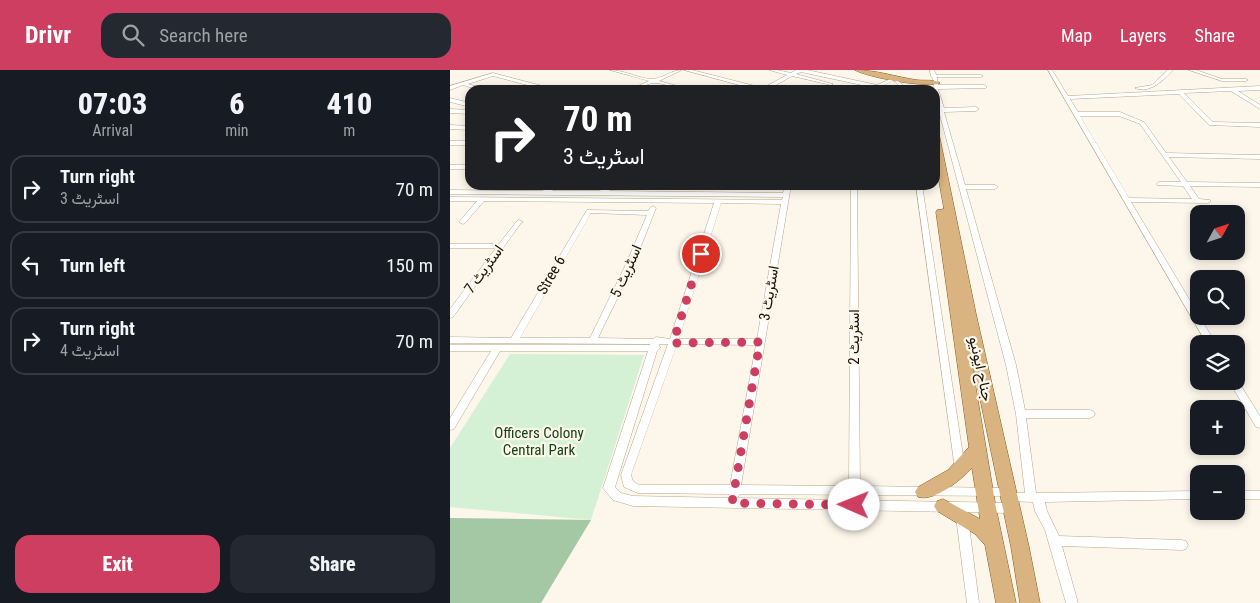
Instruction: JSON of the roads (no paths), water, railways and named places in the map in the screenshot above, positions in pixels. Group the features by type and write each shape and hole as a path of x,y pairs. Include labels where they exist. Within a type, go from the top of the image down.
{"main road":[{"path":"860,70 898,75 912,70 925,83"},
{"path":"871,70 925,83"},
{"name":"جناح ایونیو","path":"940,160 969,314 1020,547 1030,603"},
{"name":"جناح ایونیو","path":"938,190 987,508 1006,603"},
{"path":"924,492 944,483 960,472 978,448"},
{"path":"943,506 981,529 995,542"}],"street":[{"path":"612,70 670,85"},
{"path":"644,85 680,70"},
{"path":"686,70 743,85"},
{"path":"704,75 715,70"},
{"path":"771,70 831,84"},
{"path":"773,85 800,70 868,85"},
{"path":"1050,70 1207,335"},
{"path":"1138,88 1153,86 1171,70"},
{"path":"1191,70 1215,78 1244,79"},
{"path":"450,88 493,74 534,85"},
{"path":"880,85 898,75"},
{"path":"901,85 981,76"},
{"path":"925,83 984,87"},
{"path":"1066,98 1260,88"},
{"path":"1232,90 1260,107"},
{"path":"1180,92 1211,124 1260,125"},
{"path":"450,100 465,104"},
{"path":"940,107 1011,365 1021,414 1034,498 1054,541 1072,603"},
{"path":"942,110 976,109"},
{"path":"450,111 465,112"},
{"path":"1075,114 1120,114 1142,123 1197,201"},
{"path":"450,128 465,128"},
{"path":"450,143 465,143"},
{"path":"1164,156 1256,157 1260,164"},
{"path":"450,168 465,168"},
{"path":"1159,184 1260,185"},
{"path":"963,187 995,186"},
{"path":"531,199 548,190"},
{"path":"588,200 607,190"},
{"name":"اسٹریٹ 3","path":"732,503 787,190"},
{"name":"اسٹریٹ 2","path":"854,190 855,490"},
{"path":"920,190 960,472"},
{"path":"450,192 786,199"},
{"path":"450,199 718,201 786,199"},
{"path":"463,222 482,199"},
{"name":"اسٹریٹ 5","path":"593,340 630,264 656,200"},
{"path":"1126,200 1208,201"},
{"path":"718,201 673,343 626,475 628,484 638,489 985,491 1009,499"},
{"path":"589,211 651,213"},
{"name":"Stree 6","path":"514,340 589,211"},
{"name":"اسٹریٹ 7","path":"450,316 519,222"},
{"path":"450,246 501,246"},
{"path":"450,340 593,340 654,344"},
{"path":"450,348 760,342"},
{"path":"654,344 609,488 618,497 633,501 987,508 1009,499 1190,495"},
{"path":"450,426 497,348"},
{"path":"1239,390 1260,424"},
{"path":"1021,414 1090,414"},
{"path":"1245,495 1260,495"},
{"path":"962,516 973,603"},
{"path":"1054,541 1182,546"}],"park label":[{"name":"Officers Colony Central Park","path":"539,442"}]}
